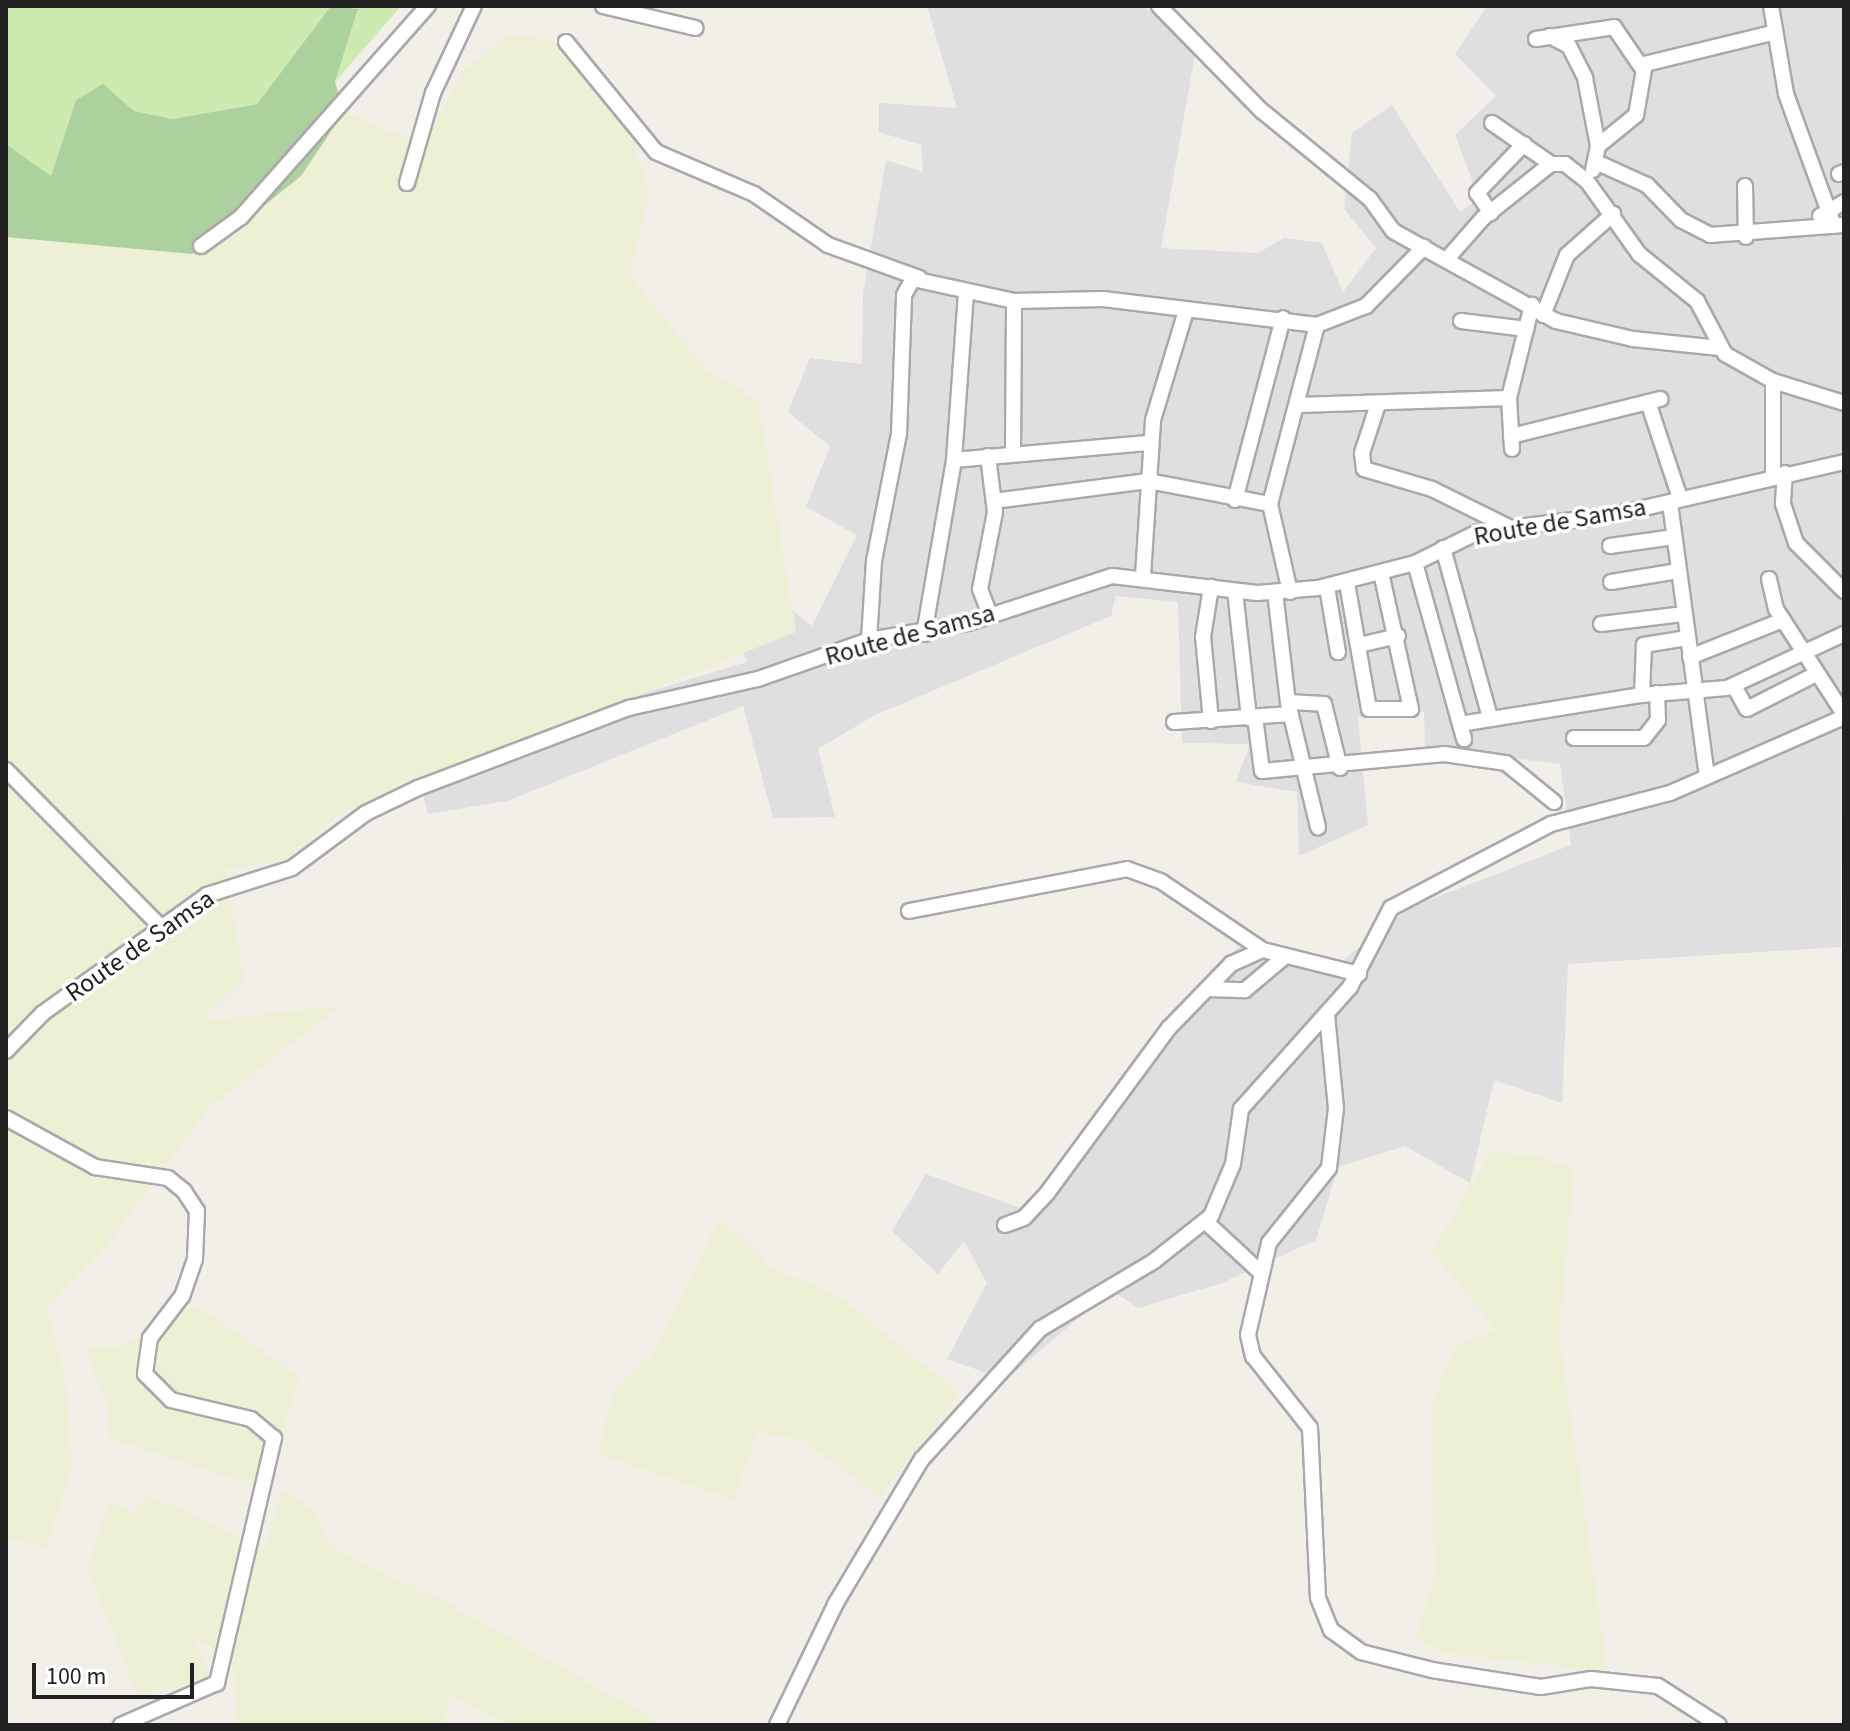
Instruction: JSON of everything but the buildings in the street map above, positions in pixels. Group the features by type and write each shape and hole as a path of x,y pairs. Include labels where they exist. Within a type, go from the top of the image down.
{"street":[{"path":"201,246 241,217 428,6"},
{"path":"407,183 428,105 474,6"},
{"path":"603,6 695,28"},
{"path":"1159,6 1262,111 1370,199 1393,231 1538,310 1633,339 1720,348 1773,381 1844,403"},
{"path":"1771,6 1772,33 1828,209 1839,226"},
{"path":"1587,181 1596,162 1598,146 1585,78 1569,46 1543,38 1618,28 1642,68 1636,115 1598,146"},
{"path":"1642,68 1772,33"},
{"path":"566,42 656,152 754,194 828,245 920,279 966,291 1014,301 1103,299 1186,311 1283,318 1317,325 1366,306 1424,247"},
{"path":"1492,123 1551,164 1587,181 1639,254 1701,307 1720,348"},
{"path":"1491,213 1477,193 1524,144"},
{"path":"1596,162 1647,185 1693,229 1746,237 1812,223 1839,226"},
{"path":"1447,259 1491,213 1551,164"},
{"path":"1745,186 1746,237"},
{"path":"1812,223 1828,209 1844,202"},
{"path":"1613,214 1567,255 1527,329 1509,398 1511,442 1654,400 1675,500 1674,537 1707,776"},
{"path":"869,640 874,561 899,434 904,295 920,279"},
{"path":"924,634 954,460 966,291"},
{"path":"1013,453 1014,301"},
{"path":"1143,576 1150,443 1186,311"},
{"path":"1235,500 1283,318"},
{"path":"1461,321 1527,329"},
{"path":"1317,325 1299,405 1270,504 1282,592 1290,708 1318,827"},
{"path":"1773,381 1783,504 1796,543 1844,591"},
{"path":"1299,405 1509,398"},
{"path":"1378,404 1362,453 1364,469 1432,489 1507,526"},
{"path":"954,460 1150,443"},
{"path":"988,456 994,501 980,582 990,615"},
{"name":"Route de Samsa","path":"6,1051 43,1013 164,930 207,895 292,868 366,813 418,788 629,708 789,670 869,640 924,634 1092,580 1143,576 1235,591 1282,592 1327,587 1415,563 1443,548 1507,526 1675,500 1779,474 1844,462"},
{"path":"994,501 1148,481 1235,500 1270,504"},
{"path":"1610,546 1674,537"},
{"path":"1443,548 1490,717"},
{"path":"1415,563 1464,739"},
{"path":"1611,582 1678,571"},
{"path":"1347,583 1369,709 1411,709 1398,636 1381,573"},
{"path":"777,1725 859,1563 943,1431 1048,1323 1206,1222 1233,1164 1244,1103 1327,1015 1359,974 1376,928 1403,898 1551,824 1707,776 1843,720 1783,620 1769,579"},
{"path":"1211,587 1203,627 1211,721"},
{"path":"1327,587 1338,652"},
{"path":"1235,591 1258,768 1304,771 1430,754 1493,760 1554,802"},
{"path":"1601,624 1684,614"},
{"path":"1690,657 1783,620"},
{"path":"1460,724 1649,694 1734,686 1802,650 1844,634"},
{"path":"1359,645 1398,636"},
{"path":"1574,738 1644,738 1658,720 1649,694 1644,645 1687,638"},
{"path":"1734,686 1747,709 1816,674"},
{"path":"1174,722 1252,717 1324,704 1340,768"},
{"path":"6,770 164,930"},
{"path":"909,911 1127,869 1162,882 1262,950 1283,958 1359,974"},
{"path":"1005,1225 1024,1218 1048,1192 1169,1028 1241,957 1262,950"},
{"path":"1207,989 1250,988 1283,958"},
{"path":"1327,1015 1336,1108 1329,1168 1273,1236 1261,1273 1249,1345 1310,1428 1318,1598 1337,1639 1361,1652 1489,1679 1658,1686 1719,1725"},
{"path":"6,1118 95,1167 168,1178 184,1191 197,1211 195,1259 182,1296 150,1338 145,1374 171,1400 251,1419 274,1438 217,1683 121,1725"},
{"path":"1206,1222 1261,1273"}],"shaded area":[{"path":"927,6 1143,6 1196,48 1161,248 1258,253 1284,238 1322,243 1343,292 1376,248 1344,209 1352,133 1392,105 1460,212 1479,198 1455,135 1496,96 1455,54 1487,6 1844,6 1841,947 1568,964 1562,1103 1494,1080 1470,1183 1405,1146 1338,1167 1316,1240 1222,1283 1138,1308 1111,1290 1006,1380 947,1359 987,1283 964,1241 938,1274 892,1231 926,1174 1032,1212 1177,1009 1238,947 1338,964 1411,907 1571,845 1560,764 1425,747 1424,712 1358,717 1368,825 1299,856 1297,792 1236,782 1250,744 1182,743 1178,602 1116,596 1111,616 875,715 818,749 835,817 773,818 743,706 507,801 428,814 405,724 503,743 548,731 545,616 602,706 747,662 705,557 724,555 812,626 857,535 806,507 830,446 788,412 810,358 862,364 863,293 886,160 923,172 921,145 879,132 879,103 957,108"}],"green space":[{"path":"6,6 331,6 257,104 172,119 76,100 51,176 6,144"},
{"path":"331,6 358,9 335,82 344,112 301,176 230,233 192,254 6,237 6,144 51,176 76,100 103,84 134,111 172,119 257,104"},
{"path":"350,6 401,6 335,82 358,10"},
{"path":"506,35 554,40 633,140 650,192 629,275 707,370 758,400 796,632 341,814 287,859 225,870 244,979 200,1021 340,1006 208,1109 109,1243 47,1307 65,1377 72,1465 47,1548 6,1539 6,237 192,254 301,176 344,112 423,145 465,70"},
{"path":"1490,1153 1539,1155 1574,1170 1559,1336 1608,1671 1441,1653 1416,1638 1434,1579 1432,1402 1456,1347 1495,1329 1432,1252"},
{"path":"719,1218 770,1267 839,1296 959,1393 880,1497 804,1441 758,1432 733,1500 597,1453 614,1391 650,1357"},
{"path":"180,1306 205,1311 299,1376 266,1489 110,1439 108,1405 84,1348 127,1345"},
{"path":"282,1490 314,1510 332,1547 449,1604 664,1725 509,1725 450,1695 444,1725 238,1725 233,1665 193,1635 217,1684 136,1693 88,1569 108,1501 132,1513 147,1494 265,1550"}]}
